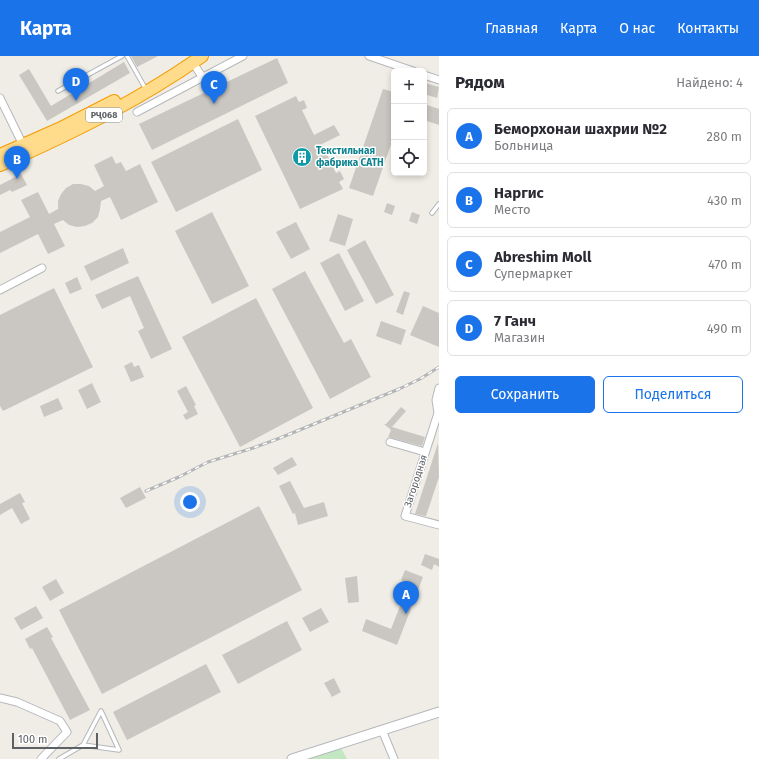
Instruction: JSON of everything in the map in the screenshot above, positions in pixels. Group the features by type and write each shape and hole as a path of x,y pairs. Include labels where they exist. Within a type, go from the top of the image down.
{"highway":[{"name":"РҶ068","path":"0,165 100,118 196,58"},
{"name":"РҶ068","path":"0,155 23,146 146,88"}],"main road":[{"path":"292,759 439,712"}],"street":[{"path":"137,112 243,56"},
{"path":"369,56 405,68"},
{"path":"196,58 202,78"},
{"path":"427,76 439,80"},
{"path":"146,88 155,103"},
{"path":"0,98 23,146"},
{"path":"0,290 42,268"},
{"name":"Загородная","path":"439,388 436,400 438,413 405,516 439,525"},
{"path":"390,442 425,452"},
{"path":"0,698 17,702 60,721 67,732 41,759"},
{"path":"382,730 394,759"}],"lane":[{"path":"58,91 122,56"},
{"path":"127,56 146,88"},
{"path":"432,213 439,204"},
{"path":"59,759 83,745 101,712 119,750 83,745"}],"green space":[{"path":"340,746 347,759 306,759"}],"building":[{"path":"131,56 158,56 137,67"},
{"path":"277,58 288,83 152,150 139,124"},
{"path":"124,62 130,73 47,121 19,75 29,69 51,106"},
{"path":"427,84 439,87 437,98 427,95"},
{"path":"383,89 391,91 391,145 373,196 349,188"},
{"name":"Текстильная фабрика САТН","path":"296,96 299,102 304,100 307,108 302,110 314,135 334,125 340,135 322,144 336,173 340,171 344,179 339,182 343,189 300,209 255,116"},
{"path":"427,105 439,109 439,125 427,121"},
{"path":"238,119 262,170 176,212 151,162"},
{"path":"112,156 116,164 121,162 126,171 140,164 158,202 121,220 110,197 101,201 98,217 92,223 77,227 69,225 63,220 54,224 65,246 48,254 38,234 0,253 0,232 30,217 21,200 38,192 49,214 58,209 58,201 61,194 66,188 73,184 89,186 95,191 104,186 94,165"},
{"path":"21,174 27,185 12,192 10,190 0,195 0,185"},
{"path":"387,203 395,206 392,215 384,212"},
{"path":"212,212 249,286 212,304 175,231"},
{"path":"412,212 420,215 417,224 409,221"},
{"path":"338,214 353,219 345,246 329,241"},
{"path":"296,222 310,249 291,259 276,232"},
{"path":"365,240 394,295 376,304 347,250"},
{"path":"123,248 129,263 91,281 84,266"},
{"path":"339,253 364,301 345,311 320,263"},
{"path":"305,271 344,343 351,339 371,377 330,399 272,289"},
{"path":"138,276 172,349 151,359 138,331 144,328 130,296 102,309 95,295"},
{"path":"77,277 82,289 70,294 65,283"},
{"path":"54,288 93,367 3,411 0,406 0,315"},
{"path":"404,291 410,293 403,315 396,312"},
{"path":"256,298 313,408 240,447 182,337"},
{"path":"423,306 439,313 439,347 410,335"},
{"path":"381,321 406,330 401,345 376,336"},
{"path":"132,362 134,367 139,365 144,377 131,382 124,366"},
{"path":"92,383 101,402 87,409 78,390"},
{"path":"186,386 196,405 194,406 198,414 186,420 183,415 188,412 177,391"},
{"path":"58,398 63,409 44,417 40,406"},
{"path":"401,407 406,411 392,427 425,437 422,446 388,437 391,430 384,424 386,424"},
{"path":"438,443 439,477 426,516 415,514"},
{"path":"292,457 297,465 278,475 273,468"},
{"path":"290,481 304,508 324,502 328,516 298,525 295,513 293,514 279,486"},
{"path":"140,487 146,498 126,508 120,498"},
{"path":"20,493 25,502 22,503 30,519 21,524 12,508 0,515 0,504"},
{"path":"259,506 302,590 102,694 59,610"},
{"path":"425,554 439,559 439,567 434,564 432,570 421,565"},
{"path":"405,570 423,577 397,645 362,631 366,619 391,629 409,583 401,580"},
{"path":"357,576 359,602 348,603 345,578"},
{"path":"56,579 64,593 50,601 42,587"},
{"path":"36,606 43,618 21,630 14,618"},
{"path":"321,608 329,622 310,632 302,618"},
{"path":"287,621 302,650 238,684 222,655"},
{"path":"47,627 53,637 51,638 90,710 70,720 32,648 30,649 25,639"},
{"path":"206,664 221,692 127,740 113,712"},
{"path":"334,678 341,692 332,697 324,683"}],"railway":[{"path":"146,491 179,477 208,462 280,438 399,389 420,379 439,367"}],"place":[{"name":"7 Ганч","path":"76,101"},
{"name":"Abreshim Moll","path":"214,104"},
{"name":"Текстильная фабрика САТН","path":"302,157"},
{"name":"Наргис","path":"17,179"},
{"name":"Беморхонаи шахрии №2","path":"406,614"}]}
